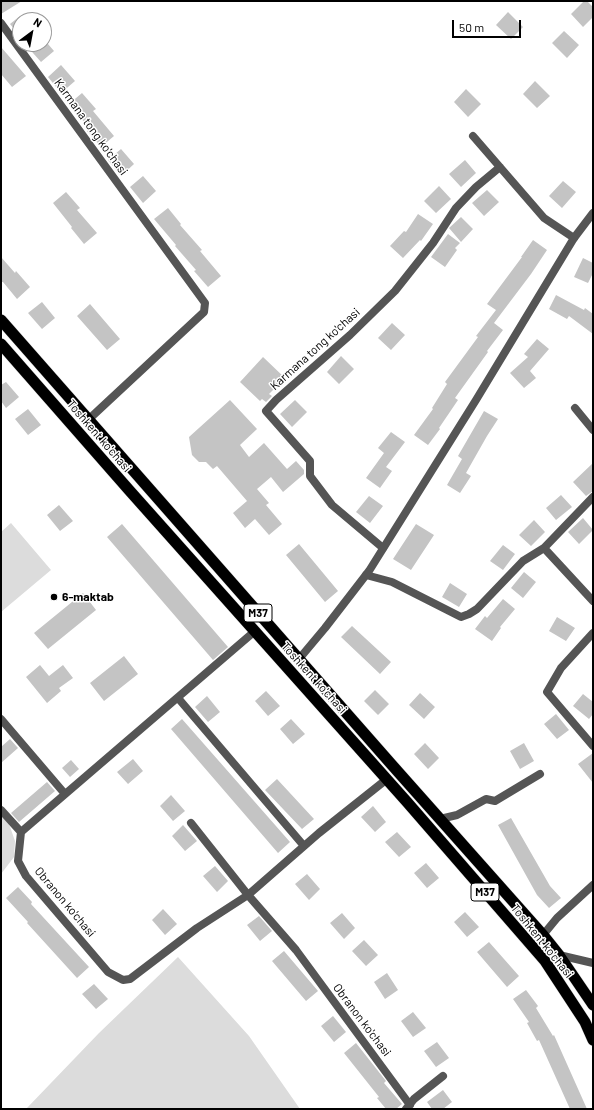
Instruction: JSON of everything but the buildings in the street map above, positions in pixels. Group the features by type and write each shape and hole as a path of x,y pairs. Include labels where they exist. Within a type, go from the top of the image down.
{"highway":[{"name":"Toshkent ko'chasi","path":"1,321 543,935 559,955 593,1005"},
{"name":"Toshkent ko'chasi","path":"1,344 387,779 544,962 586,1022 593,1040"}],"street":[{"name":"Karmana tong ko'chasi","path":"1,23 205,303 204,312 88,420"},
{"path":"473,136 544,218 574,238"},
{"name":"Karmana tong ko'chasi","path":"383,548 332,505 310,476 310,462 266,411 276,400 350,335 395,291 433,243 456,208 476,187 500,167"},
{"path":"300,659 366,575 476,400 574,238 593,213"},
{"path":"575,408 593,430"},
{"path":"366,575 392,582 461,617 478,608 523,561 544,548 593,497"},
{"path":"544,548 593,601"},
{"path":"1,810 21,832 255,631"},
{"path":"593,633 561,668 547,692 593,746"},
{"path":"178,698 304,846"},
{"path":"2,723 65,794"},
{"path":"440,819 457,815 486,799 496,801 540,774"},
{"name":"Obranon ko'chasi","path":"21,832 18,861 26,876 108,972 123,980 130,979 197,928 248,896 304,846 387,779"},
{"name":"Obranon ko'chasi","path":"191,823 248,896 296,950 408,1107 414,1099 443,1076"},
{"path":"543,935 557,918 593,885"},
{"path":"559,955 593,963"}],"shaded area":[{"path":"11,523 51,570 1,612 1,532"},
{"path":"1,814 9,824 15,841 14,857 1,874"},
{"path":"178,957 249,1036 300,1109 26,1109 99,1033"}],"place":[{"name":"6-maktab","path":"54,597"}]}
